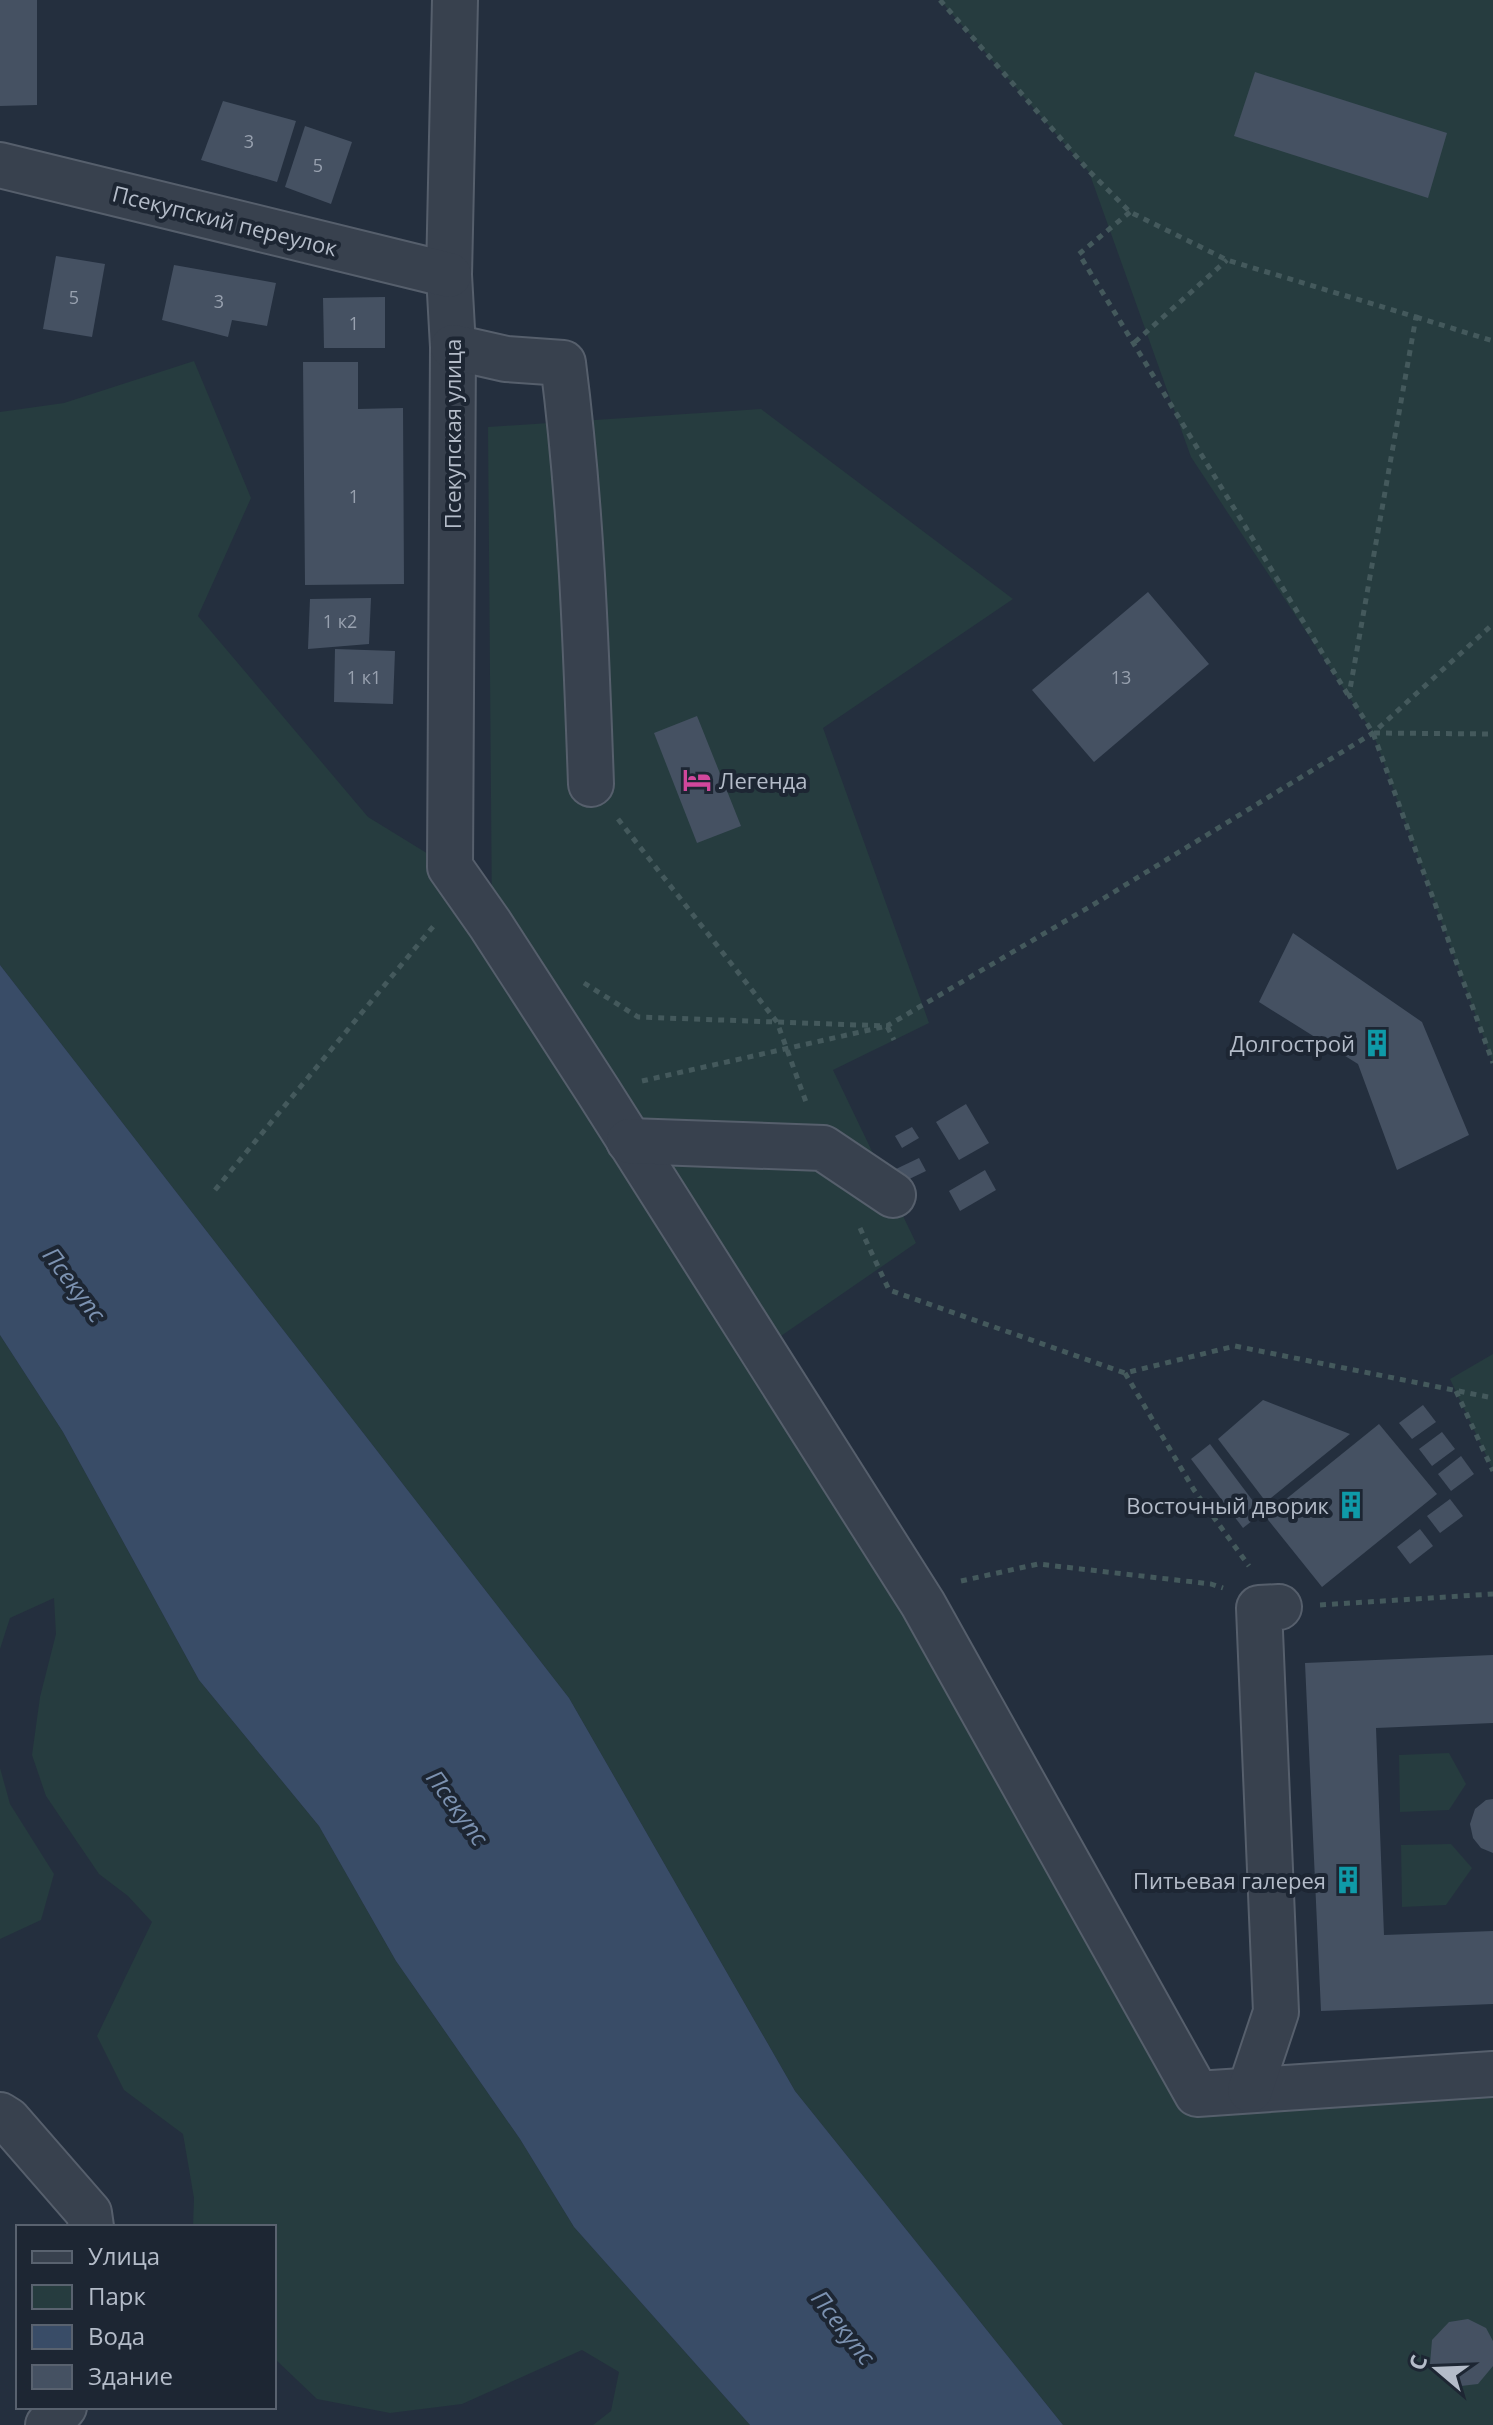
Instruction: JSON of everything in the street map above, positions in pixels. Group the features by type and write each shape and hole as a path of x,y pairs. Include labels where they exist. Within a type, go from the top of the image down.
{"street":[{"name":"Псекупская улица","path":"455,0 449,275 453,347 457,878"},
{"name":"Псекупский переулок","path":"0,165 449,275"},
{"path":"453,347 506,359 563,363 571,422 580,662 591,784"},
{"path":"457,878 598,1091 923,1604 1197,2094 1493,2074"},
{"path":"629,1141 823,1148 893,1195"},
{"path":"1250,2090 1276,2012 1259,1608 1279,1607"},
{"path":"0,2115 8,2120 89,2213 91,2225"},
{"path":"48,2425 62,2409"}],"path":[{"path":"940,0 1089,171 1130,212 1227,260 1493,341"},
{"path":"1130,212 1079,254 1373,733 1493,1063"},
{"path":"1135,342 1227,260"},
{"path":"1349,695 1416,317"},
{"path":"598,1091 887,1026 1096,903 1373,733 1493,624"},
{"path":"1373,733 1493,734"},
{"path":"591,784 777,1022 823,1148"},
{"path":"215,1190 457,878"},
{"path":"571,976 638,1017 887,1026"},
{"path":"887,1026 894,1040"},
{"path":"856,1219 889,1290 1125,1373 1235,1346 1493,1398"},
{"path":"1125,1373 1194,1490 1279,1607"},
{"path":"1455,1390 1493,1471"},
{"path":"923,1604 962,1580 1038,1564 1211,1584 1279,1607 1493,1594"}],"green space":[{"path":"940,0 1493,0 1493,1063 1373,733 1191,457 1089,172"},
{"path":"194,361 251,498 198,616 368,817 438,860 492,921 488,427 761,409 1013,599 823,728 929,1023 833,1070 916,1243 762,1349 1197,2094 1493,2074 1493,2425 1063,2425 795,2091 569,1698 0,965 0,412 64,403"},
{"path":"0,1335 63,1432 199,1680 319,1826 396,1961 520,2139 574,2227 750,2425 593,2425 611,2411 619,2372 582,2350 462,2404 390,2413 317,2399 276,2360 276,2225 193,2225 194,2198 183,2134 124,2090 97,2036 152,1922 128,1896 99,1874 46,1796 32,1755 40,1697 56,1634 54,1598 10,1618 0,1649"},
{"path":"1493,1354 1493,1470 1450,1379"},
{"path":"1449,1753 1466,1784 1449,1810 1400,1812 1399,1755"},
{"path":"0,1768 10,1804 54,1874 41,1920 0,1939"},
{"path":"1451,1844 1472,1868 1446,1905 1402,1907 1401,1845"}],"water":[{"name":"Псекупс","path":"0,965 569,1698 795,2091 1063,2425 750,2425 574,2227 520,2139 396,1961 319,1826 199,1680 63,1432 0,1335"}],"building":[{"path":"0,0 37,0 37,105 0,106"},
{"path":"1255,72 1447,133 1428,198 1234,136"},
{"path":"223,101 296,121 277,182 201,160"},
{"path":"305,126 352,142 331,204 285,187"},
{"path":"56,256 105,264 92,337 43,329"},
{"path":"174,265 276,283 267,326 232,320 228,337 162,320"},
{"path":"385,297 385,348 324,348 323,298"},
{"path":"303,362 358,362 358,409 403,408 404,584 305,585"},
{"path":"1148,592 1209,664 1094,762 1032,690"},
{"path":"371,598 369,644 308,649 310,599"},
{"path":"335,649 395,651 393,704 334,702"},
{"name":"Легенда","path":"697,716 741,826 697,843 654,733"},
{"name":"Долгострой","path":"1293,933 1422,1022 1469,1135 1397,1170 1358,1064 1259,1002"},
{"path":"966,1104 989,1143 959,1160 936,1122"},
{"path":"912,1127 919,1138 902,1148 895,1136"},
{"path":"919,1158 926,1171 903,1182 896,1169"},
{"path":"985,1170 996,1190 960,1211 949,1191"},
{"path":"1263,1400 1350,1434 1266,1502 1218,1439"},
{"path":"1423,1405 1436,1422 1412,1439 1399,1423"},
{"name":"Восточный дворик","path":"1379,1424 1437,1494 1322,1587 1265,1516"},
{"path":"1442,1432 1455,1449 1432,1466 1419,1449"},
{"path":"1210,1444 1262,1513 1243,1528 1191,1459"},
{"path":"1461,1456 1474,1474 1451,1491 1438,1474"},
{"path":"1450,1499 1463,1516 1440,1533 1427,1516"},
{"path":"1420,1529 1433,1546 1410,1564 1397,1547"},
{"name":"Питьевая галерея","path":"1493,1655 1493,1723 1376,1728 1384,1935 1493,1931 1493,2004 1321,2011 1305,1663"},
{"path":"1493,1799 1493,1853 1481,1848 1473,1838 1470,1824 1475,1809 1486,1800"},
{"path":"1468,2319 1486,2328 1493,2341 1493,2366 1478,2384 1461,2386 1445,2382 1430,2364 1432,2340 1449,2322"}],"place":[{"name":"Легенда","path":"697,780"},
{"name":"Долгострой","path":"1377,1043"},
{"name":"Восточный дворик","path":"1351,1505"},
{"name":"Питьевая галерея","path":"1348,1880"}]}
